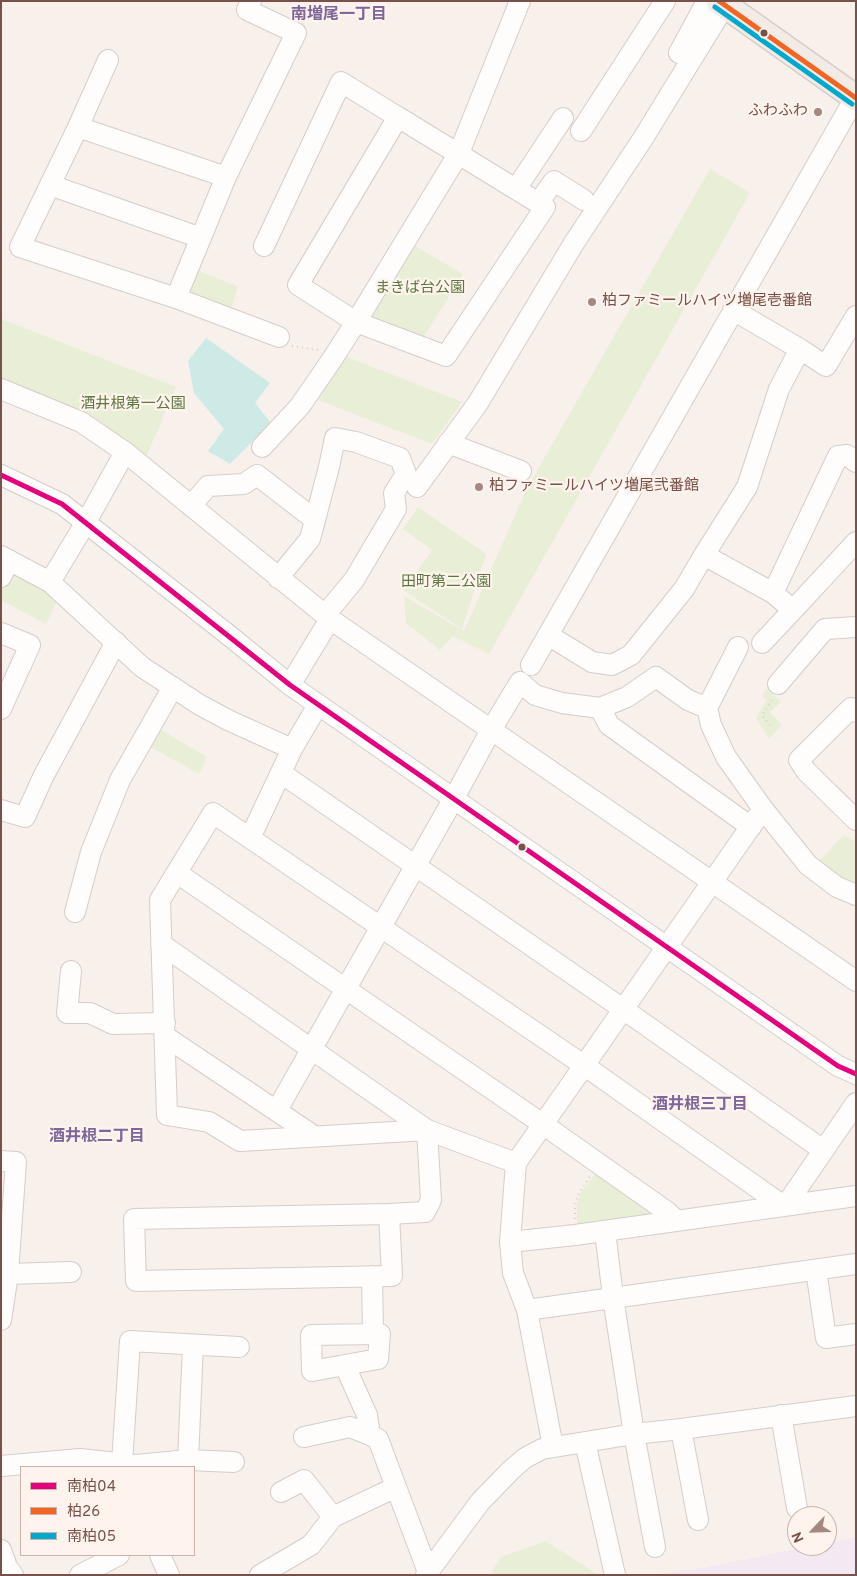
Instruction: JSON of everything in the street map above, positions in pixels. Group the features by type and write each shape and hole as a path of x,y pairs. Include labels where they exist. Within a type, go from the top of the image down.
{"main road":[{"path":"725,4 855,98"}],"street":[{"path":"176,298 226,177 296,33 247,10 251,1"},
{"path":"259,451 300,406 333,358 459,154 520,1"},
{"path":"582,131 665,1"},
{"path":"679,54 725,4"},
{"path":"417,487 448,443 471,422 478,403 574,243 642,140 725,4"},
{"path":"108,60 20,247 176,298 279,336"},
{"path":"264,246 340,82 398,117 459,154 545,207 446,356 356,322 298,285 398,117"},
{"path":"531,665 855,98"},
{"path":"516,189 563,118"},
{"path":"78,127 226,177"},
{"path":"538,203 554,181 584,200"},
{"path":"50,185 201,238"},
{"path":"734,310 826,366 856,316"},
{"path":"548,635 592,662 612,665 631,655 684,589 748,487 779,389 800,349"},
{"path":"1,389 81,422 125,452 327,617 713,882 853,974"},
{"path":"278,578 310,539 329,468 334,438 356,442 400,458 406,474 394,493 396,509 354,580 327,617 290,685"},
{"path":"448,443 521,471"},
{"path":"50,582 125,452"},
{"path":"773,593 838,456 847,455 856,462"},
{"path":"191,506 208,486 244,484 256,474 314,519"},
{"path":"1,475 62,504 290,685 838,1066 856,1074"},
{"path":"762,644 856,542"},
{"path":"704,555 773,593 793,610"},
{"path":"4,564 50,582 142,667 200,705 292,749"},
{"path":"778,684 825,628 856,626"},
{"path":"1,633 30,645 1,709"},
{"path":"1,810 24,817 43,777 116,642"},
{"path":"738,647 707,708 711,725 726,757 763,809 808,865 837,887 856,895"},
{"path":"277,1110 491,730 520,682 535,695 562,703 600,708 627,697 656,677 688,700 707,708"},
{"path":"75,912 91,852 120,780 174,687"},
{"path":"250,838 292,749 318,705"},
{"path":"600,708 609,725 751,828"},
{"path":"856,712 851,708 799,760 806,771 856,820"},
{"path":"281,773 823,1150"},
{"path":"553,1447 527,1310 513,1273 510,1242 516,1163 763,809"},
{"path":"427,1130 240,1141 209,1122 167,1115 160,900 213,813 585,1066 784,1205"},
{"path":"177,873 544,1125 676,1220"},
{"path":"161,944 427,1130 516,1163"},
{"path":"71,971 67,1012 90,1013 113,1024 165,1030 314,1136"},
{"path":"784,1205 856,1103"},
{"path":"389,1214 392,1276 136,1281 134,1219 425,1212 431,1200 427,1130"},
{"path":"1,1161 16,1162 7,1204 8,1274 1,1320"},
{"path":"510,1242 575,1235 856,1196"},
{"path":"605,1230 613,1297 634,1434 655,1547"},
{"path":"527,1310 856,1264"},
{"path":"816,1270 826,1338 856,1334"},
{"path":"8,1274 71,1272"},
{"path":"372,1276 373,1334"},
{"path":"373,1334 380,1334 378,1359 312,1371 311,1335 373,1334"},
{"path":"122,1463 130,1341 239,1347"},
{"path":"188,1460 193,1345"},
{"path":"345,1366 367,1415 370,1435"},
{"path":"427,1573 480,1502 525,1458 542,1450 634,1434 856,1406"},
{"path":"781,1416 797,1506"},
{"path":"304,1437 350,1427 378,1438 427,1573"},
{"path":"681,1429 698,1520"},
{"path":"586,1442 614,1575"},
{"path":"1,1466 80,1459 136,1465 188,1460 234,1462"},
{"path":"281,1492 304,1480 333,1517"},
{"path":"260,1575 311,1545 333,1517 396,1487"},
{"path":"1,1550 13,1575"},
{"path":"80,1575 117,1556"},
{"path":"160,1556 169,1575"}],"path":[{"path":"279,336 280,344 319,350 333,358"},
{"path":"770,725 762,715 773,698 778,684"},
{"path":"575,1235 575,1204 579,1193 599,1164"}],"shaded area":[{"path":"856,1537 856,1575 655,1575 702,1568 787,1551 787,1556 837,1556 837,1541"}],"green space":[{"path":"710,169 750,193 489,654 453,636 440,650 406,623 404,596 464,631 527,488"},
{"name":"まきば台公園","path":"413,245 463,274 421,341 371,321 369,316"},
{"path":"195,269 238,287 230,313 187,297"},
{"name":"酒井根第一公園","path":"1,319 176,387 147,455 89,414 1,380"},
{"path":"345,356 462,402 432,444 318,400"},
{"name":"田町第二公園","path":"418,507 486,554 462,629 403,590 432,550 403,529"},
{"path":"16,574 44,589 57,601 46,624 1,600 1,592 8,577"},
{"path":"767,688 781,702 770,712 782,725 769,739 756,718 767,700 762,696"},
{"path":"158,728 207,757 199,774 147,745"},
{"path":"844,835 856,842 856,885 840,880 818,862"},
{"path":"598,1170 661,1213 577,1230 577,1204 580,1194"},
{"path":"546,1541 598,1575 490,1575 501,1557"}],"water":[{"path":"206,338 270,383 255,403 271,423 230,464 208,451 224,429 194,393 188,361"}],"transit line":[{"name":"柏26","path":"719,1 856,98"},
{"name":"南柏05","path":"715,7 852,104"},
{"name":"南柏04","path":"1,475 62,504 290,685 838,1066 856,1074"}],"place":[{"name":"ふわふわ","path":"818,112"},
{"name":"柏ファミールハイツ増尾壱番館","path":"592,302"},
{"name":"柏ファミールハイツ増尾弐番館","path":"479,487"}],"district":[{"name":"南増尾一丁目","path":"339,16"},
{"name":"酒井根三丁目","path":"700,1106"},
{"name":"酒井根二丁目","path":"97,1138"}]}
